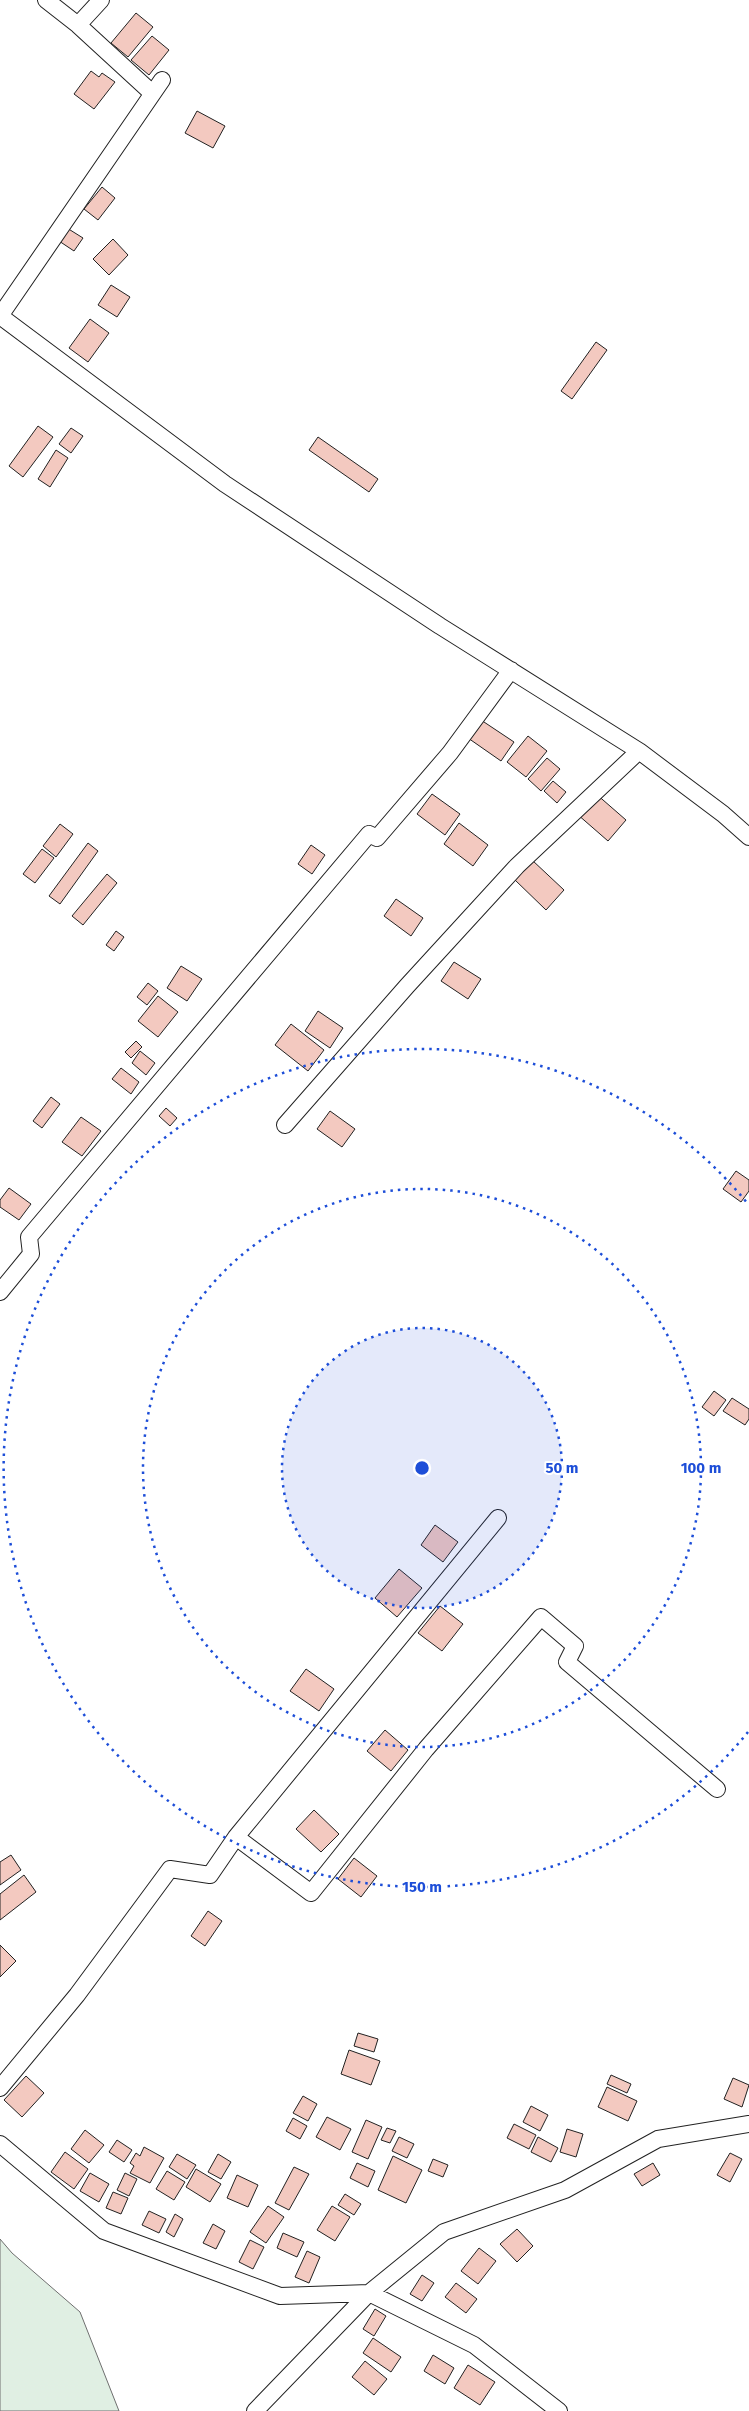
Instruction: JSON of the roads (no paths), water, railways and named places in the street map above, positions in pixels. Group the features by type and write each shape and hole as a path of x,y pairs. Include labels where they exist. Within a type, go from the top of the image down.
{"street":[{"path":"46,0 78,25 152,93"},
{"path":"78,25 101,0"},
{"path":"162,80 0,316 226,484 639,751 723,814 749,837"},
{"path":"0,1292 31,1254 29,1237 369,834 378,838 450,753 511,670"},
{"path":"285,1126 407,986 517,866 639,751"},
{"path":"0,2088 77,1995 170,1869 210,1875 236,1836 498,1518"},
{"path":"236,1836 311,1893 426,1749 541,1617 575,1646 568,1662 717,1789"},
{"path":"255,2411 369,2293 444,2232 565,2190 658,2139 749,2124"},
{"path":"0,2144 104,2231 280,2296 369,2293 474,2345 559,2411"}]}
